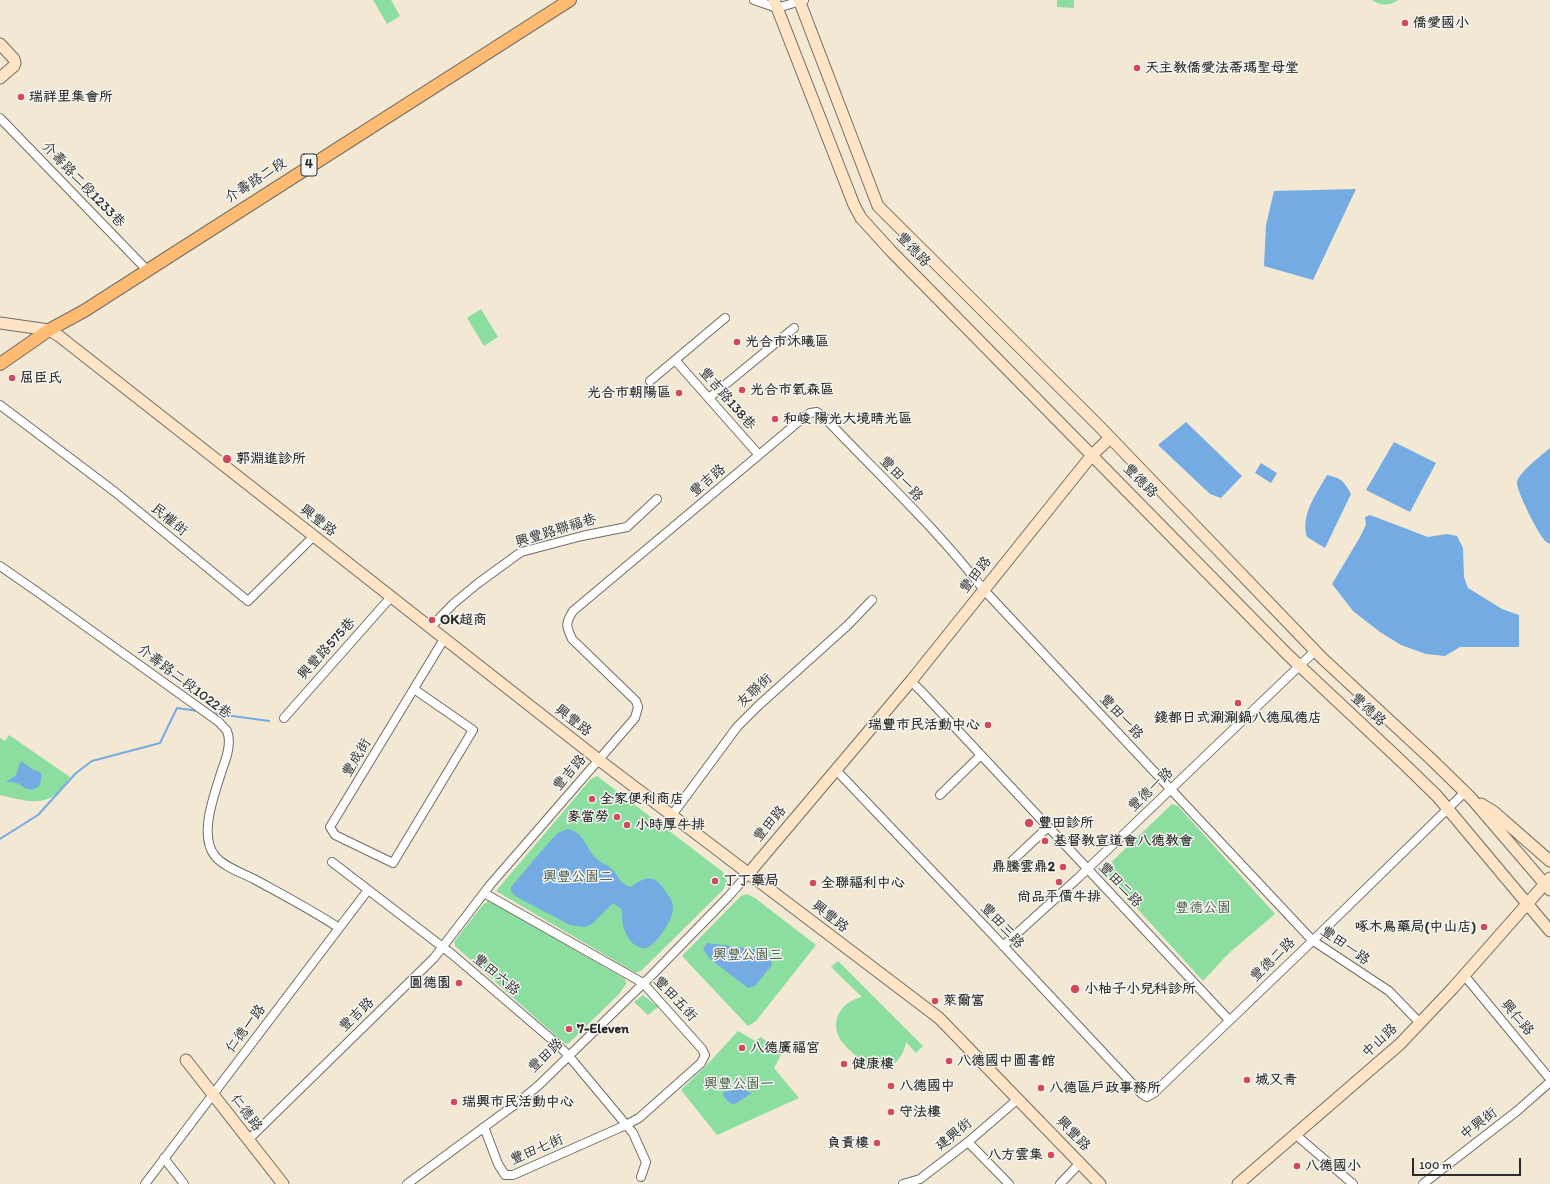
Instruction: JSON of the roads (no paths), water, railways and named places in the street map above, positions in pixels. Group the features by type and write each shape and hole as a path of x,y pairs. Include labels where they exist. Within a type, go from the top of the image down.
{"main road":[{"name":"介壽路二段","path":"0,364 49,330 84,311 570,0"},
{"name":"豐德路","path":"800,0 878,206 1110,438 1315,651 1468,795 1548,884"},
{"name":"豐德路","path":"776,4 851,197 861,218 1299,666 1401,760 1447,808 1550,931"},
{"path":"0,44 14,59 15,63 14,66 0,78"},
{"name":"興豐路","path":"0,323 49,330 68,344 599,760 939,1018 1100,1184"},
{"name":"豐田路","path":"749,873 911,681 1092,455 1110,438"},
{"path":"1468,795 1494,812 1550,861"},
{"name":"中山路","path":"1238,1184 1382,1060 1420,1023 1527,903 1548,884"},
{"name":"仁德路","path":"186,1060 283,1184"}],"street":[{"path":"754,0 776,4"},
{"name":"豐德路","path":"776,4 800,0"},
{"name":"介壽路二段1233巷","path":"0,118 147,270"},
{"path":"650,381 725,318"},
{"path":"709,398 794,328"},
{"name":"豐吉路138巷","path":"675,360 759,455"},
{"name":"民權街","path":"0,405 114,492 248,601 314,537"},
{"name":"豐吉路","path":"248,1140 434,958 484,893 635,718 638,707 636,701 572,639 567,627 567,621 573,611 803,418 810,413 817,412"},
{"name":"豐田一路","path":"817,412 896,490 969,570 984,590 1312,940 1388,991 1420,1023"},
{"name":"興豐路聯福巷","path":"430,628 453,604 477,584 521,552 582,536 626,527 658,499"},
{"name":"介壽路二段1022巷","path":"0,566 100,636 218,722 227,731 227,754 213,802 207,830 209,843 215,856 226,864 339,928"},
{"name":"興豐路575巷","path":"284,718 391,597"},
{"name":"友聯街","path":"672,815 737,727 758,706 848,625 872,600"},
{"name":"豐成街","path":"414,689 473,730 393,863 335,835 330,827 444,639"},
{"name":"豐德一路","path":"1003,946 1087,869 1315,651"},
{"name":"豐田二路","path":"911,681 1229,1020"},
{"path":"940,795 982,755"},
{"name":"豐田三路","path":"836,770 1142,1094 1147,1097 1149,1096"},
{"name":"豐德二路","path":"1149,1096 1154,1093 1300,953 1447,808 1468,795"},
{"path":"1011,862 1048,827"},
{"name":"豐田六路","path":"332,862 442,947 568,1055 633,1133 646,1162 641,1177"},
{"name":"豐田路","path":"410,1183 521,1100 643,983 728,897 749,873"},
{"name":"仁德一路","path":"145,1184 368,890"},
{"name":"豐田五街","path":"484,893 643,983 702,1049 705,1055 701,1063 645,1113 626,1125"},
{"name":"興仁路","path":"1464,975 1550,1079"},
{"name":"中興街","path":"1423,1184 1517,1111 1550,1082"},
{"name":"建興街","path":"903,1184 923,1181 1018,1099"},
{"name":"豐田七街","path":"484,1127 498,1164 505,1175 509,1176 626,1125"},
{"path":"1296,1134 1353,1184"},
{"path":"968,1142 1009,1184"},
{"path":"164,1158 184,1184"},
{"path":"1060,1184 1080,1163"}],"water":[{"path":"1356,189 1313,280 1264,266 1266,225 1274,191"},
{"path":"1186,422 1242,476 1221,498 1210,494 1158,445"},
{"path":"1394,442 1436,463 1410,512 1366,490"},
{"path":"1550,448 1550,544 1544,540 1536,527 1523,501 1517,482 1522,473"},
{"path":"1261,463 1277,473 1271,483 1255,473"},
{"path":"1327,475 1336,477 1342,481 1351,494 1325,548 1307,537 1305,529 1311,504"},
{"path":"1370,515 1428,537 1447,534 1457,536 1463,548 1464,577 1468,588 1502,609 1519,615 1519,647 1460,647 1445,656 1426,654 1401,645 1380,632 1353,611 1332,584 1366,525 1365,517"},
{"path":"21,761 32,769 41,773 40,784 36,788 29,789 17,783 6,782 16,775"},
{"path":"567,829 573,830 577,833 593,855 611,868 624,884 631,887 642,880 650,879 658,882 662,886 671,900 673,913 664,931 650,946 640,948 632,943 623,924 622,910 613,903 592,924 585,927 570,925 515,896 511,891 511,887 551,840 558,833"},
{"path":"707,943 762,950 770,956 772,965 755,986 748,988 710,959 703,949"},
{"path":"741,1089 752,1093 735,1104 731,1104 724,1097 723,1093 726,1091"}],"waterway":[{"path":"0,839 38,815 76,773 92,761 160,743 177,708 198,711"},
{"path":"211,713 269,721"}],"place":[{"name":"僑愛國小","path":"1405,23"},
{"name":"天主教僑愛法蒂瑪聖母堂","path":"1137,68"},
{"name":"瑞祥里集會所","path":"21,97"},
{"name":"光合市沐曦區","path":"737,342"},
{"name":"屈臣氏","path":"12,378"},
{"name":"光合市氧森區","path":"742,390"},
{"name":"光合市朝陽區","path":"679,393"},
{"name":"和峻 陽光大境晴光區","path":"775,419"},
{"name":"郭淵進診所","path":"227,459"},
{"name":"OK超商","path":"432,620"},
{"name":"錢都日式涮涮鍋八德風德店","path":"1238,703"},
{"name":"瑞豐市民活動中心","path":"988,725"},
{"name":"全家便利商店","path":"592,799"},
{"name":"麥當勞","path":"617,817"},
{"name":"豐田診所","path":"1029,823"},
{"name":"小時厚牛排","path":"627,825"},
{"name":"基督教宣道會八德教會","path":"1045,841"},
{"name":"鼎騰雲鼎2","path":"1063,867"},
{"name":"丁丁藥局","path":"715,881"},
{"name":"尚品平價牛排","path":"1059,882"},
{"name":"全聯福利中心","path":"813,883"},
{"name":"啄木鳥藥局(中山店)","path":"1484,927"},
{"name":"圓德園","path":"459,983"},
{"name":"小柚子小兒科診所","path":"1075,989"},
{"name":"萊爾富","path":"935,1001"},
{"name":"7-Eleven","path":"569,1029"},
{"name":"八德廣福宮","path":"742,1048"},
{"name":"八德國中圖書館","path":"949,1061"},
{"name":"健康樓","path":"844,1064"},
{"name":"城又青","path":"1247,1080"},
{"name":"八德國中","path":"891,1086"},
{"name":"八德區戶政事務所","path":"1041,1088"},
{"name":"瑞興市民活動中心","path":"454,1102"},
{"name":"守法樓","path":"891,1112"},
{"name":"負責樓","path":"877,1143"},
{"name":"八方雲集","path":"1051,1155"},
{"name":"八德國小","path":"1297,1166"}],"park label":[{"name":"興豐公園二","path":"578,877"},
{"name":"豐德公園","path":"1203,908"},
{"name":"興豐公園三","path":"748,955"},
{"name":"興豐公園一","path":"739,1084"}]}
